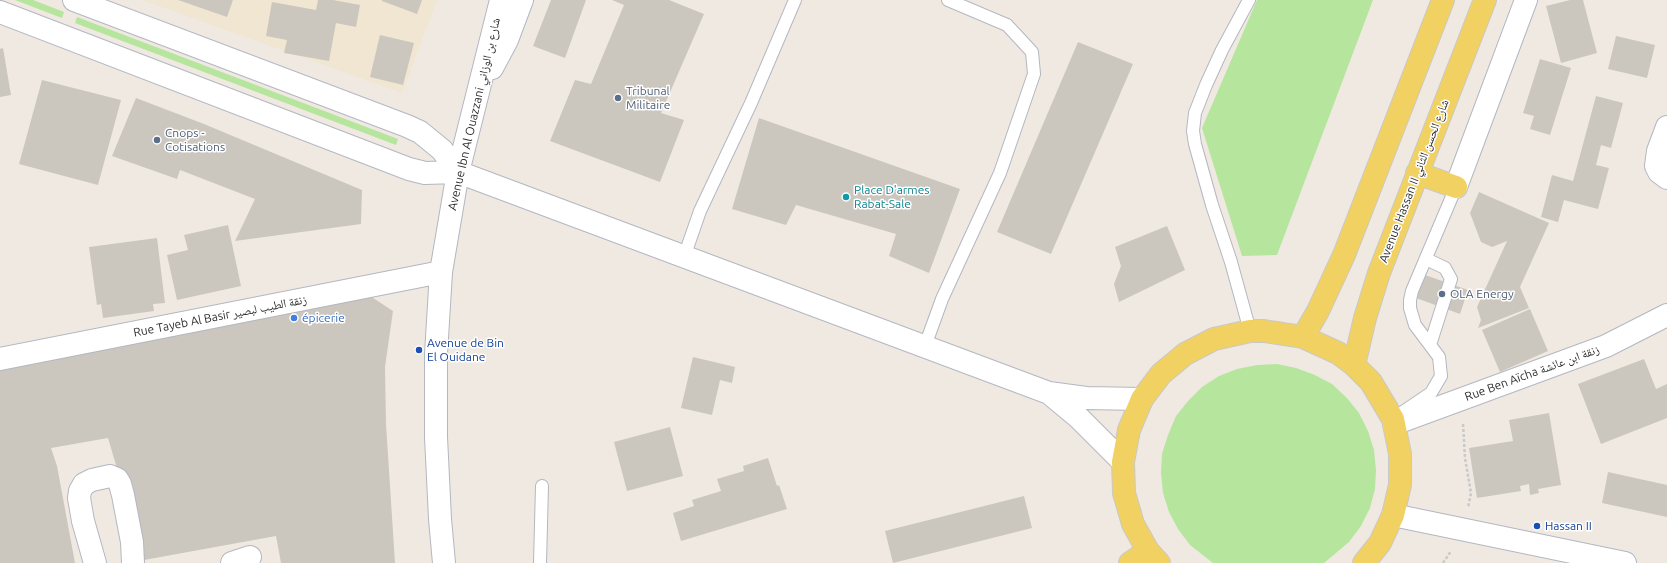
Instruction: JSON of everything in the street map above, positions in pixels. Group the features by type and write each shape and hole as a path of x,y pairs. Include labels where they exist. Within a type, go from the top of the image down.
{"main road":[{"path":"75,0 407,126 420,132 442,150 458,172"},
{"name":"Avenue Ibn Al Ouazzani شارع بن الوزاني","path":"444,563 440,519 436,416 436,354 441,272 458,172 501,0"},
{"path":"478,89 507,40 522,0"},
{"path":"1303,337 1332,283 1344,256 1443,0"},
{"name":"Avenue Hassan II شارع الحسن الثاني","path":"1354,365 1379,272 1485,0"},
{"path":"1417,173 1456,187 1526,0"},
{"path":"0,12 409,169 425,173 458,172 1048,392 1092,398 1142,399"},
{"path":"1667,126 1658,151 1656,166 1659,172 1667,178"},
{"name":"Rue Tayeb Al Basir زنقة الطيب لبصير","path":"0,359 441,272"},
{"name":"Rue Ben Aïcha زنقة ابن عائشة","path":"1393,422 1459,400 1606,346 1667,316"},
{"path":"1130,563 1154,557 1133,524 1124,493 1123,462 1128,430 1142,399 1161,374 1185,354 1214,339 1250,331 1277,332 1303,337 1321,344 1354,365 1371,382 1393,422 1400,454 1400,485 1393,515 1380,543 1364,563"},
{"path":"1048,392 1094,432 1123,462"},
{"path":"95,563 83,521 79,498 80,491 84,484 92,480 110,476 117,479 123,495 132,542 133,563"},
{"path":"1393,515 1625,563"}],"lane":[{"path":"684,257 700,212 754,96 795,0"},
{"path":"924,346 942,299 1000,173 1034,74 1032,52 1006,25 948,0"},
{"path":"1249,0 1222,50 1206,85 1195,113 1193,131 1195,144 1212,205 1231,262 1250,331"},
{"path":"1393,422 1431,393 1441,376 1439,357 1415,325 1410,308 1412,291 1456,187"},
{"path":"1426,259 1445,268 1451,279 1430,345"},
{"path":"540,563 542,486"}],"path":[{"path":"1443,563 1464,530 1471,493 1465,458 1463,421 1459,400"}],"shaded area":[{"path":"142,0 437,0 402,93"}],"green space":[{"path":"15,0 33,0 64,12 62,18"},
{"path":"1257,0 1373,0 1277,255 1242,256 1202,128"},
{"path":"77,17 398,139 396,145 75,23"},
{"path":"1277,364 1296,368 1315,375 1332,384 1347,398 1359,413 1368,431 1374,450 1376,470 1375,489 1370,508 1361,526 1349,542 1324,563 1213,563 1190,545 1178,529 1169,512 1163,493 1161,473 1162,454 1168,435 1176,416 1202,387 1219,376 1237,369 1257,365"}],"building":[{"path":"178,0 233,0 227,17"},
{"path":"318,0 333,0 360,5 356,27 336,23 329,61 284,53 287,40 266,36 272,2 316,10"},
{"path":"382,0 422,0 417,14"},
{"path":"551,0 586,0 565,58 533,46"},
{"name":"Tribunal Militaire","path":"612,0 669,0 704,14 661,113 684,120 660,182 550,141 575,80 591,84 624,5"},
{"path":"1570,0 1583,0 1597,53 1561,63 1546,6"},
{"path":"380,35 414,43 403,85 370,77"},
{"path":"1616,36 1655,45 1647,78 1608,69"},
{"path":"1078,42 1133,64 1051,254 997,232"},
{"path":"3,48 11,95 0,97 0,49"},
{"path":"1540,59 1571,68 1550,135 1530,129 1534,116 1523,113"},
{"path":"42,80 121,100 98,185 19,164"},
{"path":"1596,96 1623,103 1611,148 1601,145 1596,165 1609,168 1598,209 1564,200 1558,222 1541,217 1552,175 1573,181"},
{"path":"136,98 204,124 362,190 361,224 235,241 255,199 180,170 177,179 112,156"},
{"name":"Place D'armes Rabat-Sale","path":"759,118 960,189 929,273 889,256 896,234 796,205 786,225 732,209"},
{"path":"1479,192 1549,223 1520,287 1529,308 1478,328 1481,320 1477,307 1507,241 1492,247 1481,242 1470,213"},
{"path":"228,225 241,286 177,300 167,255 188,250 184,235"},
{"path":"1167,226 1185,270 1119,302 1114,284 1121,266 1115,247"},
{"path":"157,238 165,303 153,304 154,311 103,318 101,304 97,305 89,247"},
{"name":"OLA Energy","path":"1425,275 1468,290 1460,314 1416,298"},
{"path":"370,296 393,311 385,367 386,424 395,563 281,563 276,536 144,560 108,438 51,448 57,466 75,563 0,563 0,361"},
{"path":"1530,309 1548,351 1500,372 1482,330"},
{"path":"693,357 735,367 732,383 720,380 712,415 681,408"},
{"path":"1644,359 1656,389 1667,384 1667,418 1601,444 1578,384"},
{"path":"1549,413 1561,485 1538,489 1539,493 1530,495 1529,484 1520,486 1521,491 1477,498 1469,448 1513,441 1509,420"},
{"path":"670,427 683,476 627,491 614,442"},
{"path":"768,458 777,486 779,485 787,509 681,541 673,513 694,506 692,500 721,491 717,479 744,471 743,466"},
{"path":"1608,472 1667,485 1667,517 1602,503"},
{"path":"1024,496 1032,528 893,563 885,531"}],"place":[{"name":"Tribunal Militaire","path":"618,98"},
{"name":"Cnops - Cotisations","path":"157,140"},
{"name":"Place D'armes Rabat-Sale","path":"846,197"},
{"name":"OLA Energy","path":"1442,294"},
{"name":"épicerie","path":"294,318"},
{"name":"Avenue de Bin El Ouidane","path":"419,350"},
{"name":"Hassan II","path":"1537,526"}]}
